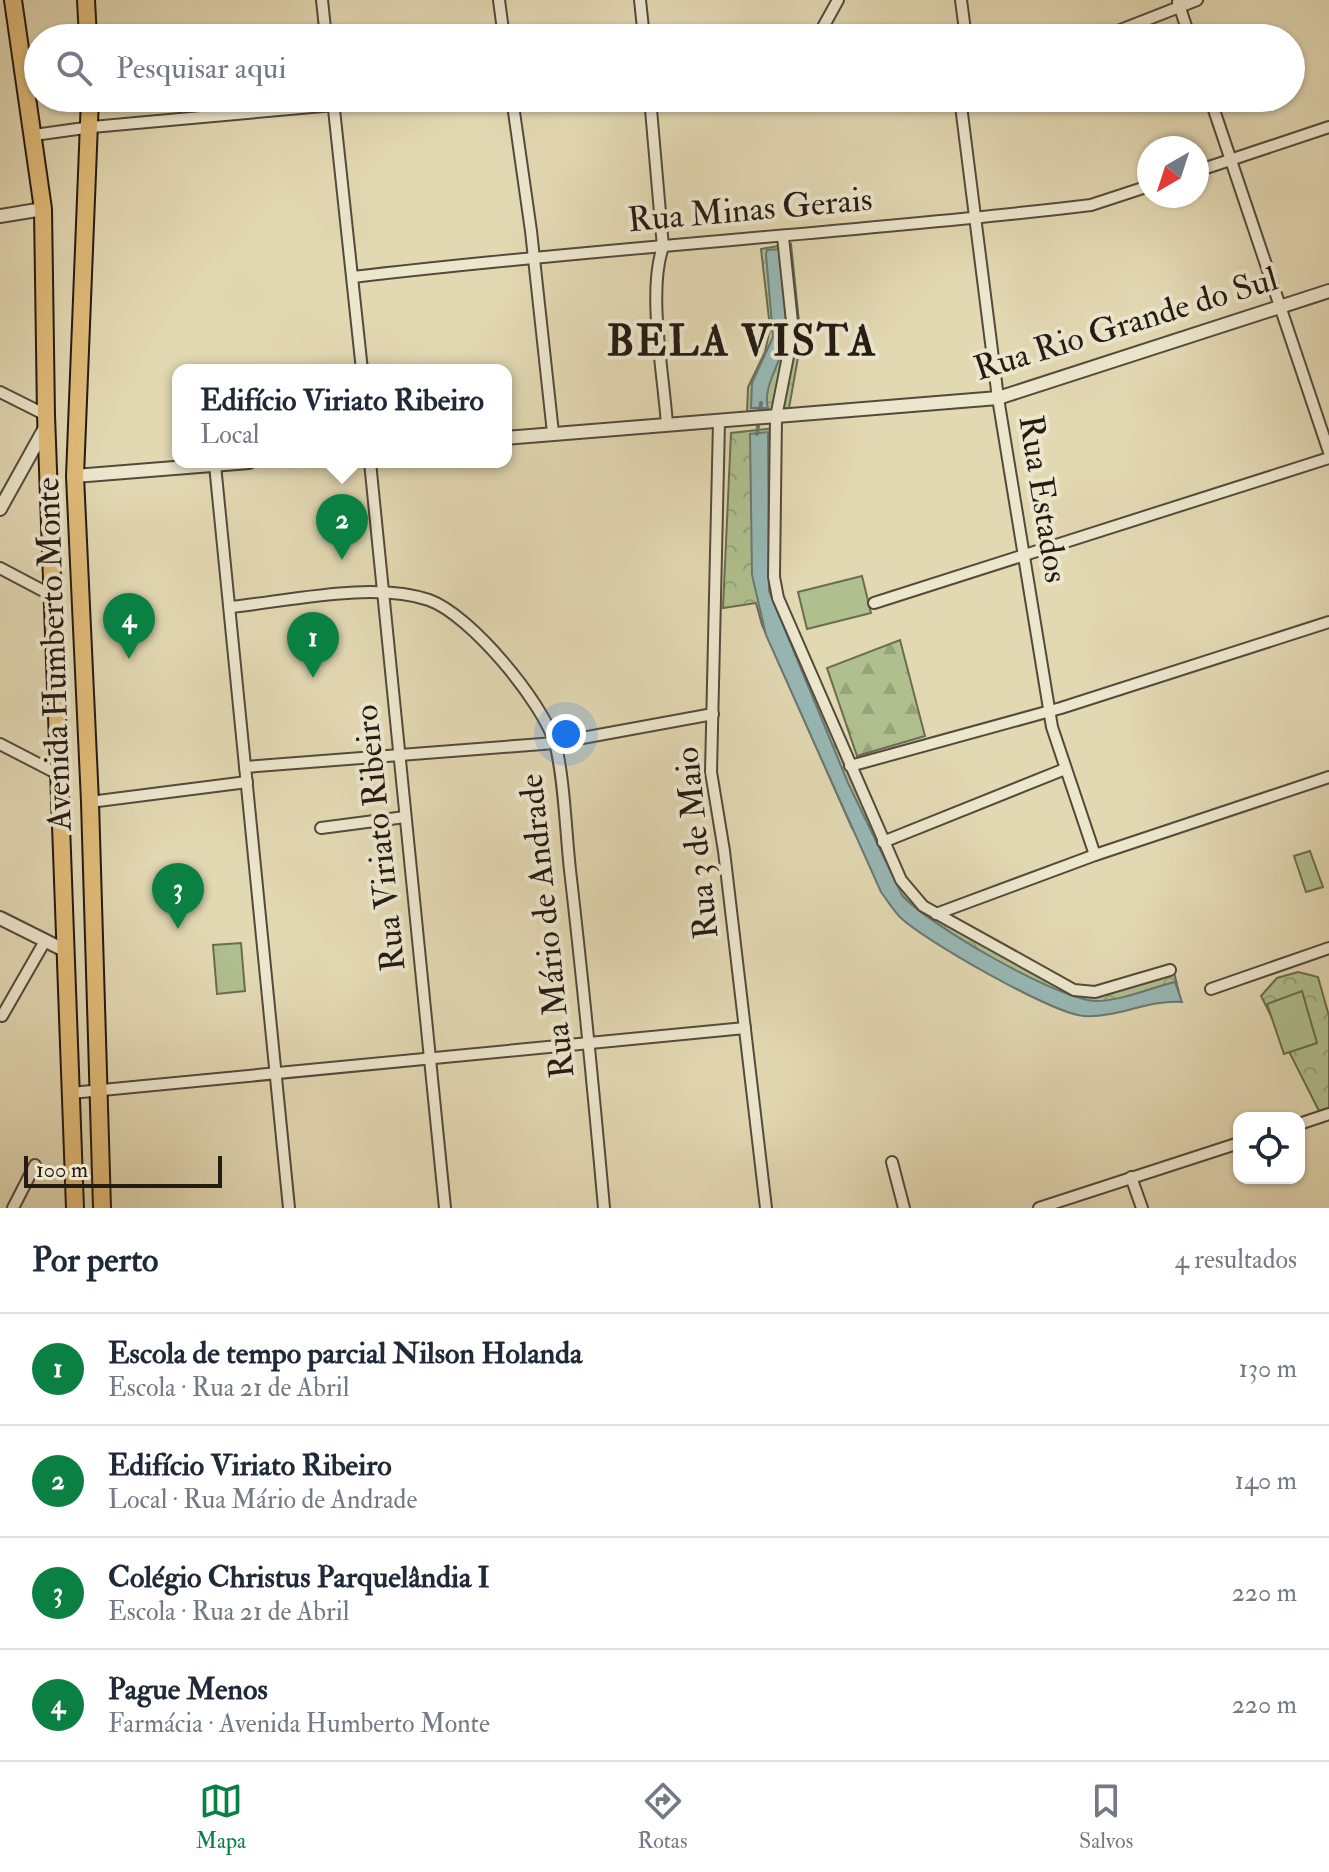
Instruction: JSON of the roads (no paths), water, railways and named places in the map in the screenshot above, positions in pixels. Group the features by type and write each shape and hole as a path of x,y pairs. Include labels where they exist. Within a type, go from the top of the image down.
{"main road":[{"name":"Avenida Humberto Monte","path":"13,0 24,71"},
{"path":"86,0 87,24"},
{"name":"Avenida Humberto Monte","path":"30,112 43,209 46,420 62,776 75,1208"},
{"name":"Avenida Humberto Monte","path":"91,112 75,476 90,802 102,1208"}],"street":[{"path":"322,0 325,24"},
{"path":"499,0 502,24"},
{"path":"640,0 643,24"},
{"path":"825,24 838,0"},
{"path":"961,0 964,24"},
{"path":"1131,24 1178,3 1197,0"},
{"path":"1178,3 1185,24"},
{"path":"34,135 231,112"},
{"path":"334,112 361,364"},
{"path":"514,112 534,255 553,433"},
{"path":"651,112 663,247 658,259 657,297 667,425"},
{"name":"Rua Estados","path":"962,112 998,398 1050,711 1065,769 1095,855"},
{"path":"1215,112 1329,452"},
{"path":"1209,167 1329,127"},
{"name":"Rua Minas Gerais","path":"353,277 534,255 783,237 975,218 1091,205 1137,190"},
{"path":"0,216 43,209"},
{"path":"783,237 793,331 775,417 773,570 778,598 901,880 923,906 1074,990 1095,992 1170,970"},
{"name":"Rua Rio Grande do Sul","path":"512,437 998,398 1329,291"},
{"path":"0,392 46,420 0,509"},
{"name":"Rua 3 de Maio","path":"719,422 713,714 715,805 724,851 766,1208"},
{"path":"874,603 929,583 1024,558 1329,458"},
{"path":"75,476 177,468"},
{"path":"215,468 289,1208"},
{"name":"Rua Viriato Ribeiro","path":"371,468 445,1208"},
{"path":"0,568 53,596"},
{"name":"Rua Mário de Andrade","path":"231,607 383,591 432,601 470,628 515,675 555,743 590,1041 604,1208"},
{"path":"850,766 1050,711 1329,622"},
{"path":"245,767 555,743 713,714"},
{"path":"0,744 62,776"},
{"path":"883,842 1065,769"},
{"path":"936,914 1095,855 1329,777"},
{"path":"90,802 247,782"},
{"path":"321,828 405,817"},
{"path":"0,918 66,951"},
{"path":"2,1016 45,941"},
{"path":"1211,989 1329,948"},
{"path":"71,1093 745,1028"},
{"path":"1305,1122 1329,1114"},
{"path":"1039,1208 1233,1145"},
{"path":"892,1162 904,1208"},
{"path":"13,1208 35,1165"},
{"path":"1131,1177 1142,1208"}],"water":[{"path":"780,249 787,307 785,342 770,384 768,408 751,408 752,383 773,337 766,254 767,250"},
{"path":"768,432 769,591 848,783 902,895 915,908 964,941 1025,975 1078,998 1096,1001 1125,997 1175,982 1182,1002 1158,1003 1097,1016 1068,1012 1018,990 960,958 913,928 890,905 881,892 766,635 752,575 750,434"}],"waterway":[{"path":"757,434 761,403"}],"place":[{"name":"Edifício Viriato Ribeiro","path":"342,560"},
{"name":"Pague Menos","path":"129,659"},
{"name":"Escola de tempo parcial Nilson Holanda","path":"313,678"},
{"name":"Colégio Christus Parquelândia I","path":"178,929"}],"district":[{"name":"BELA VISTA","path":"742,342"}]}
